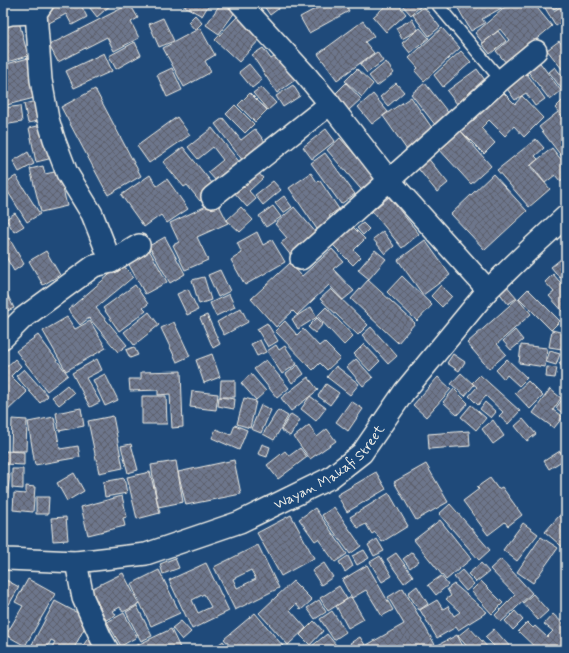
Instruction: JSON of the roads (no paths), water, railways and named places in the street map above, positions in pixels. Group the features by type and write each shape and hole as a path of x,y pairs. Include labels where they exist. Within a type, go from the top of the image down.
{"street":[{"path":"240,3 305,74 389,180 488,290"},
{"path":"3,16 39,8 41,80 48,118 67,173 92,214 111,262"},
{"path":"301,259 536,50"},
{"path":"212,197 330,104"},
{"name":"Wayan Makafi Street","path":"3,558 76,562 146,554 240,522 330,478 362,453 404,392 488,290 566,216"},
{"path":"3,338 23,318 94,266 111,262 139,245"},
{"path":"76,562 84,598 101,638 108,650"}],"lane":[{"path":"436,3 501,80"}]}
